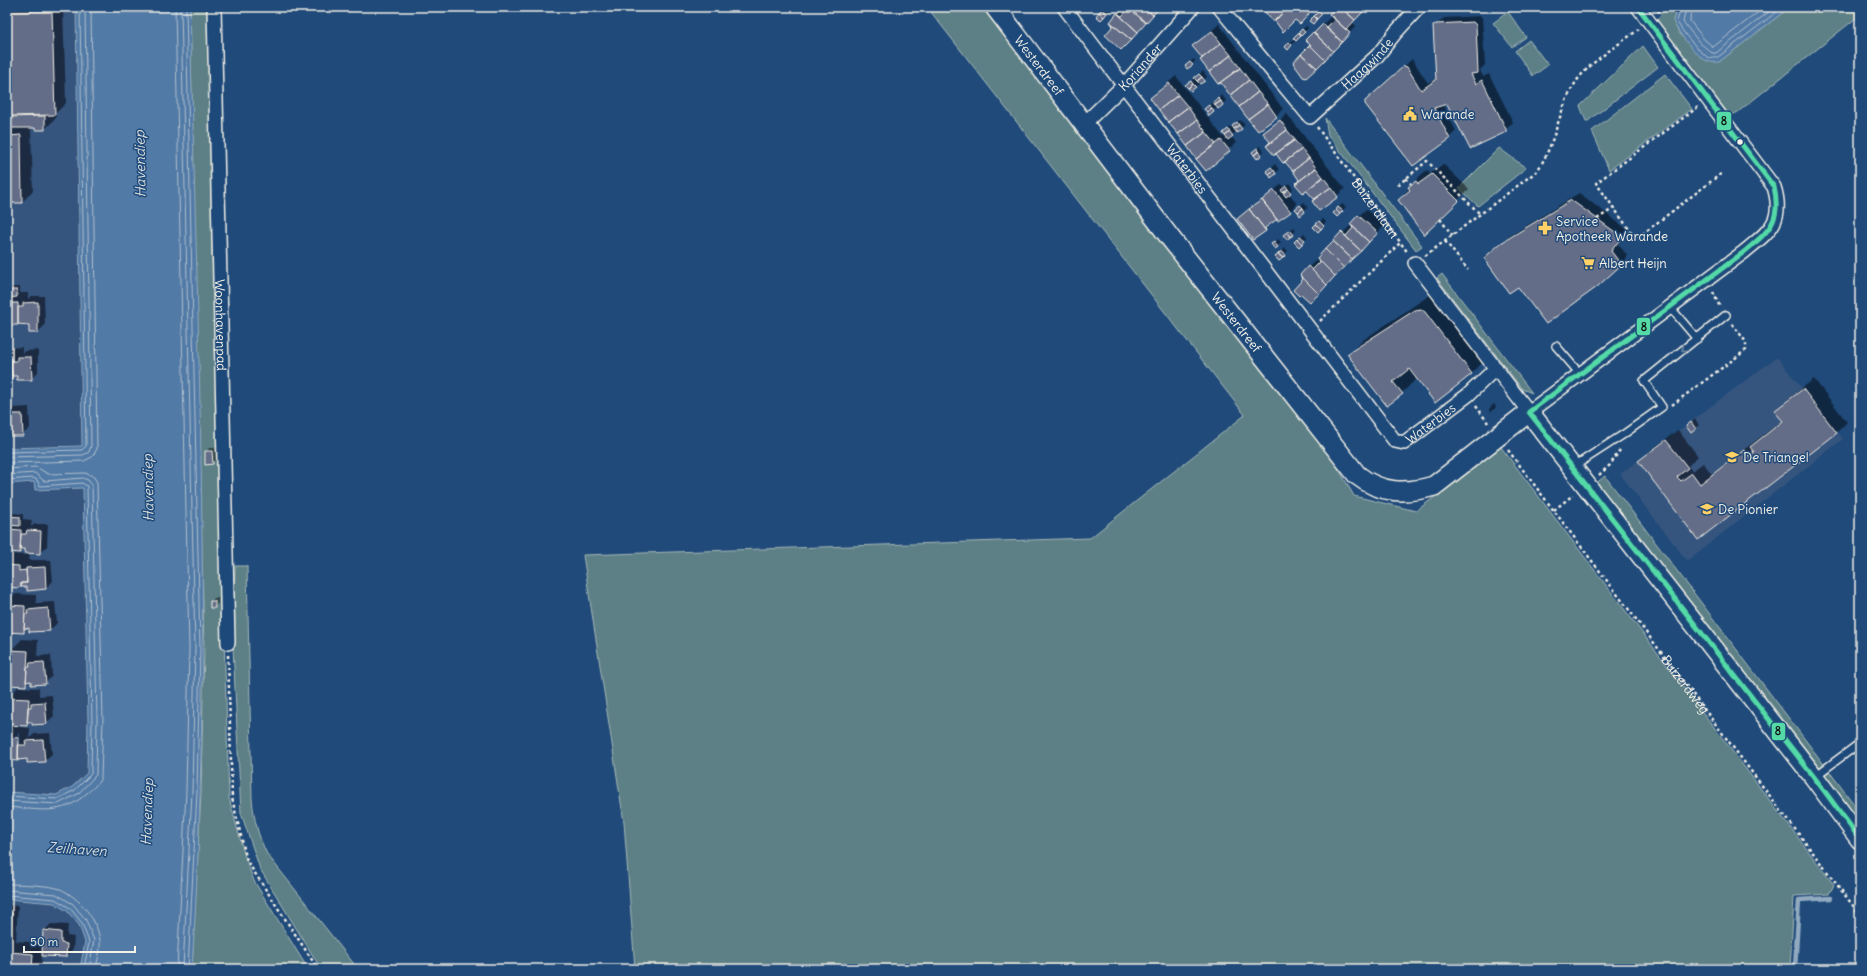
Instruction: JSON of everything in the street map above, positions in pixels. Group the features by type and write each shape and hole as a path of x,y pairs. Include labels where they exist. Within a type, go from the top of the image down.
{"street":[{"name":"Woonhavenpad","path":"214,7 228,643"},
{"name":"Westerdreef","path":"995,7 1171,239 1348,466 1365,481 1376,487 1402,492 1434,486 1529,412"},
{"name":"Waterbies","path":"1064,7 1312,330 1395,441 1404,443 1468,395 1496,368"},
{"name":"Koriander","path":"1084,124 1124,85 1193,7"},
{"path":"1219,7 1310,116"},
{"name":"Haagwinde","path":"1310,116 1377,56 1419,7"},
{"path":"1529,412 1766,233 1772,227 1776,216 1777,204 1774,187 1638,7"},
{"path":"1415,263 1529,412 1814,777 1860,839"}],"lane":[{"path":"1670,307 1697,339"},
{"path":"1573,467 1662,407 1644,381 1726,315"},
{"path":"1556,346 1580,374"},
{"path":"1814,777 1860,742"}],"path":[{"path":"1415,263 1481,215 1537,171 1544,160 1566,101 1576,81 1590,66 1649,21"},
{"path":"1708,100 1596,183 1636,239 1722,173"},
{"name":"Buizerdlaan","path":"1310,116 1415,263"},
{"path":"1398,185 1427,161 1481,215"},
{"path":"1406,178 1411,184"},
{"path":"1597,219 1614,208"},
{"path":"1440,219 1453,236"},
{"path":"1445,241 1468,270"},
{"path":"1312,330 1400,243"},
{"name":"Buizerdweg","path":"1511,454 1860,915"},
{"path":"228,643 232,798 247,860 318,969"}],"shaded area":[{"path":"7,7 84,7 96,783 63,811 7,805"},
{"name":"De Triangel","path":"1777,357 1843,439 1687,561 1620,474"},
{"path":"7,893 57,897 82,912 92,943 86,969 7,969"}],"green space":[{"path":"190,7 208,7 212,249 229,798 245,857 254,881 308,969 192,969 201,792 204,648"},
{"path":"927,7 986,7 1334,461 1354,496 1416,511 1501,447 1834,885 1829,894 1794,896 1790,969 635,969 624,822 583,555 1090,538 1245,415"},
{"path":"1666,7 1674,7 1676,11 1673,20 1676,28 1686,41 1704,54 1719,62 1790,7 1860,7 1860,15 1738,112 1730,116 1657,20"},
{"path":"1508,12 1526,37 1512,47 1493,23"},
{"path":"1529,40 1548,65 1533,76 1515,51"},
{"path":"1643,46 1658,67 1588,121 1586,121 1580,106"},
{"path":"1665,74 1692,109 1609,170 1592,131"},
{"path":"1325,118 1422,246 1416,250 1328,135"},
{"path":"1499,148 1526,168 1478,206 1459,188"},
{"path":"1442,274 1532,393 1522,389 1437,278"},
{"path":"1605,476 1860,812 1860,832 1594,485"},
{"path":"235,566 247,566 252,799 259,834 267,854 358,969 321,969 260,869 241,813 233,647"}],"water":[{"path":"76,7 190,7 202,488 202,729 192,969 80,969 85,942 79,925 67,911 54,903 7,899 7,792 56,795 72,787 87,773 88,721 83,488 35,490 34,482 7,484 7,448 82,446"},
{"path":"1674,7 1679,9 1682,7 1790,7 1719,62 1708,62 1692,49 1675,25 1673,20 1676,12"}],"building":[{"path":"1144,7 1153,15 1146,23 1129,8"},
{"path":"1144,7 1160,7 1153,15"},
{"path":"1269,7 1288,7 1273,22 1265,12"},
{"path":"1288,7 1302,7 1309,14 1300,24 1295,20 1283,32 1275,21"},
{"path":"1336,7 1341,7 1355,20 1346,30 1329,14"},
{"path":"1341,7 1360,7 1364,11 1355,20"},
{"path":"1129,8 1146,23 1138,32 1117,13 1122,16"},
{"path":"1102,9 1107,13 1104,17 1099,12"},
{"path":"52,11 55,115 7,116 7,12"},
{"path":"1319,11 1322,14 1317,19 1314,16"},
{"path":"1099,12 1104,17 1101,20 1096,16"},
{"path":"1117,13 1138,32 1131,40 1110,22"},
{"path":"1329,14 1350,33 1342,42 1326,28 1334,20"},
{"path":"1314,16 1317,19 1313,24 1309,21"},
{"path":"1110,22 1131,40 1121,50 1105,35 1113,26"},
{"path":"1473,22 1476,25 1478,73 1471,74 1476,84 1482,80 1506,129 1506,132 1470,149 1447,104 1434,108 1450,139 1413,166 1365,104 1365,101 1404,66 1407,67 1421,90 1436,80 1433,26 1436,24"},
{"path":"1323,24 1342,42 1333,51 1314,33"},
{"path":"1302,29 1305,32 1301,36 1298,33"},
{"path":"1212,31 1221,43 1200,60 1202,58 1192,46"},
{"path":"1313,32 1333,51 1325,60 1305,40"},
{"path":"1298,33 1301,36 1296,41 1293,38"},
{"path":"1289,42 1292,45 1288,50 1285,47"},
{"path":"1221,43 1231,55 1209,72 1200,60"},
{"path":"1310,45 1325,60 1317,68 1301,54"},
{"path":"1301,54 1317,68 1306,78 1303,77 1293,63"},
{"path":"1231,55 1240,68 1218,84 1209,72"},
{"path":"1190,62 1193,65 1187,69 1185,66"},
{"path":"1240,68 1249,80 1230,95 1221,83 1218,84"},
{"path":"1199,74 1202,77 1197,81 1194,78"},
{"path":"1202,77 1205,81 1200,84 1197,81"},
{"path":"1249,80 1258,92 1239,107 1230,95"},
{"path":"1191,81 1193,84 1188,88 1185,85"},
{"path":"1169,83 1178,95 1159,110 1150,98"},
{"path":"1193,84 1196,87 1191,91 1188,88"},
{"path":"1258,92 1268,104 1248,119 1239,107"},
{"path":"1178,95 1188,107 1168,122 1159,110"},
{"path":"1218,98 1221,101 1215,105 1213,102"},
{"path":"1221,101 1223,105 1218,109 1215,105"},
{"path":"1268,104 1277,117 1258,131 1248,119"},
{"path":"1209,105 1212,108 1207,112 1204,109"},
{"path":"1188,107 1197,120 1178,134 1168,122"},
{"path":"1212,108 1214,112 1209,116 1207,112"},
{"path":"45,116 45,130 35,130 35,128 7,128 7,117"},
{"path":"1197,120 1206,132 1187,146 1178,134"},
{"path":"1280,120 1287,130 1266,146 1270,142 1263,133"},
{"path":"1237,122 1239,125 1234,129 1232,126"},
{"path":"1239,125 1242,129 1237,133 1234,129"},
{"path":"1228,129 1230,132 1225,136 1223,133"},
{"path":"1287,130 1295,140 1274,155 1266,146"},
{"path":"1206,132 1216,144 1196,159 1187,146"},
{"path":"1230,132 1233,136 1228,140 1225,136"},
{"path":"21,135 22,203 7,203 7,136"},
{"path":"1221,140 1230,151 1206,171 1196,159"},
{"path":"1294,140 1302,149 1283,163 1276,154 1274,155"},
{"path":"1257,148 1259,151 1254,155 1252,152"},
{"path":"1302,149 1309,158 1293,171 1285,162 1283,163"},
{"path":"1259,151 1262,155 1257,159 1254,155"},
{"path":"1309,158 1316,168 1295,184 1299,180 1293,171"},
{"path":"1271,167 1274,170 1269,174 1266,171"},
{"path":"1316,168 1323,177 1303,193 1295,184"},
{"path":"1274,170 1276,174 1271,178 1269,174"},
{"path":"1432,174 1459,201 1424,235 1398,200 1410,190 1408,187 1416,181 1418,184"},
{"path":"1323,177 1331,187 1312,201 1314,199 1307,191 1303,193"},
{"path":"1286,186 1288,189 1283,193 1281,190"},
{"path":"1331,187 1338,197 1319,211 1312,201"},
{"path":"1288,189 1291,193 1286,197 1283,193"},
{"path":"1274,190 1291,212 1278,221 1262,200"},
{"path":"1262,200 1278,221 1276,220 1265,228 1266,231 1249,209"},
{"path":"1571,200 1622,237 1611,251 1620,263 1620,266 1597,287 1546,324 1518,287 1509,293 1484,258 1501,243"},
{"path":"1300,205 1303,208 1298,212 1295,209"},
{"path":"1338,207 1343,211 1340,214 1336,210"},
{"path":"1303,208 1305,212 1300,216 1298,212"},
{"path":"1249,209 1266,231 1253,240 1237,219"},
{"path":"1336,210 1340,214 1337,217 1333,213"},
{"path":"1358,215 1378,233 1369,242 1350,224"},
{"path":"1319,221 1324,226 1321,229 1316,224"},
{"path":"1316,224 1321,229 1318,232 1313,227"},
{"path":"1350,224 1369,242 1361,251 1341,232 1346,236 1353,228"},
{"path":"1290,230 1294,235 1290,237 1287,232"},
{"path":"1287,232 1290,237 1287,240 1283,235"},
{"path":"1341,232 1361,251 1352,259 1333,241"},
{"path":"1300,236 1305,240 1302,244 1297,239"},
{"path":"1297,239 1302,244 1299,247 1294,242"},
{"path":"1333,241 1352,259 1344,268 1325,249"},
{"path":"1274,242 1278,247 1275,249 1271,244"},
{"path":"1325,249 1344,268 1335,276 1317,258"},
{"path":"1281,251 1286,255 1283,258 1278,254"},
{"path":"1278,254 1283,258 1279,261 1275,257"},
{"path":"1317,258 1335,276 1327,285 1312,270 1320,262"},
{"path":"1308,266 1327,285 1319,294 1300,275"},
{"path":"1300,275 1319,294 1310,302 1301,294 1299,296 1293,290 1303,279"},
{"path":"7,290 17,290 17,297 7,298"},
{"path":"38,302 38,333 29,333 29,325 18,324 18,307 23,307 23,303"},
{"path":"7,303 18,303 18,325 7,325"},
{"path":"1421,309 1425,312 1472,374 1435,403 1409,369 1393,382 1403,394 1387,406 1347,354 1415,310"},
{"path":"17,357 31,357 32,380 17,380 17,376 12,376 11,361 17,361"},
{"path":"7,358 11,358 12,380 7,380"},
{"path":"1803,389 1837,433 1698,540 1638,461 1666,440 1688,468 1677,477 1681,481 1692,473 1700,484 1744,450 1749,456 1754,452 1750,447 1783,421 1774,411"},
{"path":"8,414 22,414 23,436 8,436"},
{"path":"1691,422 1696,429 1691,433 1686,426"},
{"path":"205,451 212,451 213,464 205,465"},
{"path":"8,516 20,517 20,526 7,525"},
{"path":"7,529 21,530 20,553 7,552"},
{"path":"27,530 41,531 40,554 25,553 25,549 20,549 21,534 26,534"},
{"path":"7,565 19,566 19,571 26,570 27,583 21,583 21,587 18,588 7,587"},
{"path":"45,567 46,589 27,591 27,587 21,587 21,583 27,583 26,568"},
{"path":"210,601 215,601 215,608 210,608"},
{"path":"7,605 25,606 24,633 7,632"},
{"path":"48,608 50,631 29,632 29,628 24,629 25,614 28,614 27,610"},
{"path":"10,650 28,651 26,686 8,685"},
{"path":"44,662 46,684 31,685 31,681 26,682 27,667 30,667 29,663"},
{"path":"7,698 29,699 27,726 7,725"},
{"path":"45,702 47,724 32,725 32,722 27,722 28,707 31,707 31,703"},
{"path":"7,737 19,738 18,761 7,760"},
{"path":"43,740 45,762 27,763 27,759 18,760 18,745 26,745 25,741"},
{"path":"7,912 12,913 9,952 7,952"},
{"path":"43,930 61,932 61,943 67,944 66,957 42,956"},
{"path":"7,952 10,952 9,969 7,969"},
{"path":"10,952 33,954 32,969 9,969"}],"waterway":[{"path":"1795,969 1799,900 1831,898"}],"transit line":[{"name":"8","path":"1529,412 1744,252 1767,231 1775,217 1776,199 1774,187 1638,7"},
{"name":"8","path":"1529,412 1814,777 1860,839"}],"place":[{"name":"Warande","path":"1410,114"},
{"name":"Service Apotheek Warande","path":"1545,228"},
{"name":"Albert Heijn","path":"1588,263"},
{"name":"De Triangel","path":"1732,457"},
{"name":"De Pionier","path":"1707,509"}],"water label":[{"name":"Havendiep","path":"140,164"},
{"name":"Havendiep","path":"148,488"},
{"name":"Havendiep","path":"147,812"},
{"name":"Zeilhaven","path":"77,849"}]}
